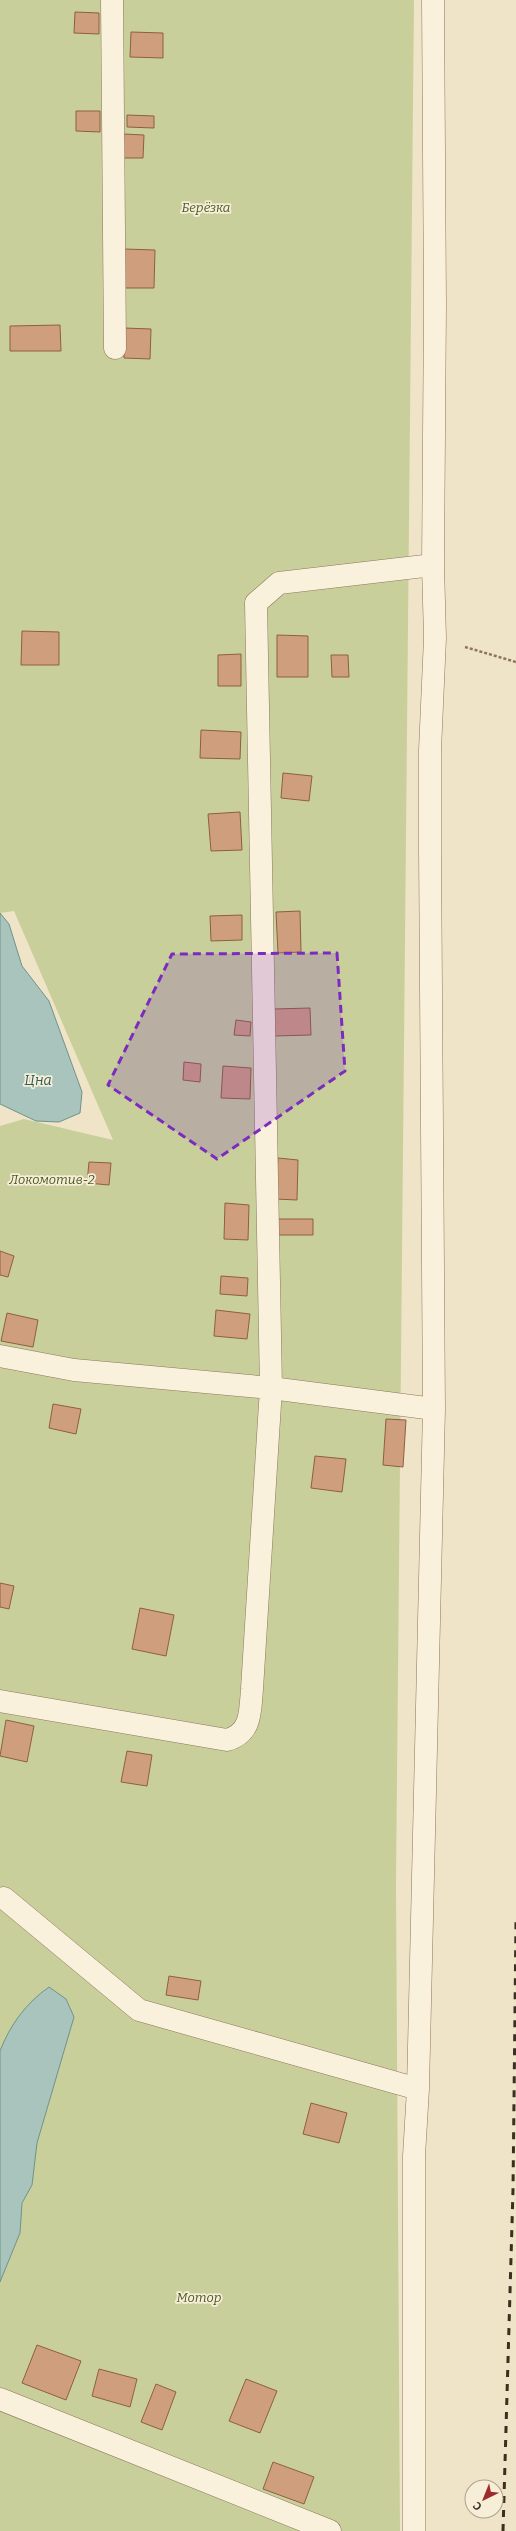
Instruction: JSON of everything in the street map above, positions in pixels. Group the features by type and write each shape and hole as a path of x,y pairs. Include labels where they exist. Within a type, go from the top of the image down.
{"street":[{"path":"112,0 114,348"},
{"path":"414,2531 414,2156 418,2089 434,1409 430,826 435,638 433,566 435,305 433,0"},
{"path":"0,1701 227,1740 242,1733 249,1719 271,1388 256,602 279,583 433,566"},
{"path":"0,1356 74,1370 271,1388 434,1409"},
{"path":"4,1898 139,2010 418,2089"},
{"path":"0,2399 330,2531"}],"path":[{"path":"435,638 516,662"}],"highlighted area":[{"path":"337,953 345,1071 217,1159 108,1085 172,954"}],"green space":[{"name":"Берёзка","path":"0,0 414,0 396,1884 400,2531 0,2531 0,1126 24,1119 113,1140 14,911 0,913"}],"water":[{"name":"Цна","path":"0,913 9,924 22,966 49,1001 82,1092 80,1113 59,1122 36,1121 0,1104"},
{"path":"49,1987 66,1999 74,2017 37,2143 32,2185 22,2203 20,2233 0,2282 0,2051 9,2032 26,2007"}],"building":[{"path":"75,12 99,13 99,34 74,33"},
{"path":"131,32 163,33 163,58 130,57"},
{"path":"76,111 100,111 100,132 76,131"},
{"path":"127,115 154,116 154,128 127,127"},
{"path":"124,134 144,135 143,158 123,158"},
{"path":"124,249 155,250 154,288 123,288"},
{"path":"60,325 61,351 10,351 10,326"},
{"path":"124,328 151,329 150,359 124,358"},
{"path":"22,631 59,632 59,665 21,665"},
{"path":"277,635 308,636 308,677 277,677"},
{"path":"241,654 241,686 218,686 218,655"},
{"path":"331,655 348,655 349,677 332,677"},
{"path":"201,730 241,732 240,759 200,758"},
{"path":"283,773 312,776 309,801 281,798"},
{"path":"240,812 242,850 211,851 208,814"},
{"path":"300,911 301,952 278,953 276,912"},
{"path":"242,915 242,940 211,941 210,916"},
{"path":"310,1008 311,1035 275,1036 274,1009"},
{"path":"236,1020 251,1022 250,1036 234,1035"},
{"path":"184,1062 201,1064 200,1082 183,1080"},
{"path":"223,1066 251,1068 250,1099 221,1098"},
{"path":"278,1158 298,1160 297,1200 275,1199"},
{"path":"89,1162 111,1163 109,1185 87,1183"},
{"path":"225,1203 249,1205 248,1240 224,1239"},
{"path":"277,1219 313,1219 313,1235 277,1235"},
{"path":"0,1251 14,1256 8,1277 0,1275"},
{"path":"221,1276 248,1278 247,1296 220,1294"},
{"path":"216,1310 250,1314 247,1339 214,1336"},
{"path":"7,1313 38,1320 33,1347 1,1341"},
{"path":"53,1404 81,1409 76,1434 49,1428"},
{"path":"386,1419 406,1420 403,1467 383,1465"},
{"path":"315,1456 346,1459 342,1492 311,1488"},
{"path":"0,1583 14,1586 9,1609 0,1607"},
{"path":"140,1608 174,1615 166,1656 132,1649"},
{"path":"6,1720 34,1726 27,1762 0,1756"},
{"path":"127,1751 152,1755 147,1786 121,1782"},
{"path":"169,1976 201,1981 198,2000 166,1995"},
{"path":"311,2103 347,2113 339,2143 303,2134"},
{"path":"37,2345 81,2361 66,2400 22,2383"},
{"path":"99,2369 137,2379 130,2407 92,2396"},
{"path":"246,2379 277,2391 260,2433 229,2421"},
{"path":"156,2384 176,2392 162,2430 141,2422"},
{"path":"273,2462 314,2477 304,2504 263,2489"}],"railway":[{"path":"503,2531 513,2190 516,1920"}],"park label":[{"name":"Локомотив-2","path":"52,1179"},
{"name":"Мотор","path":"199,2297"}]}
